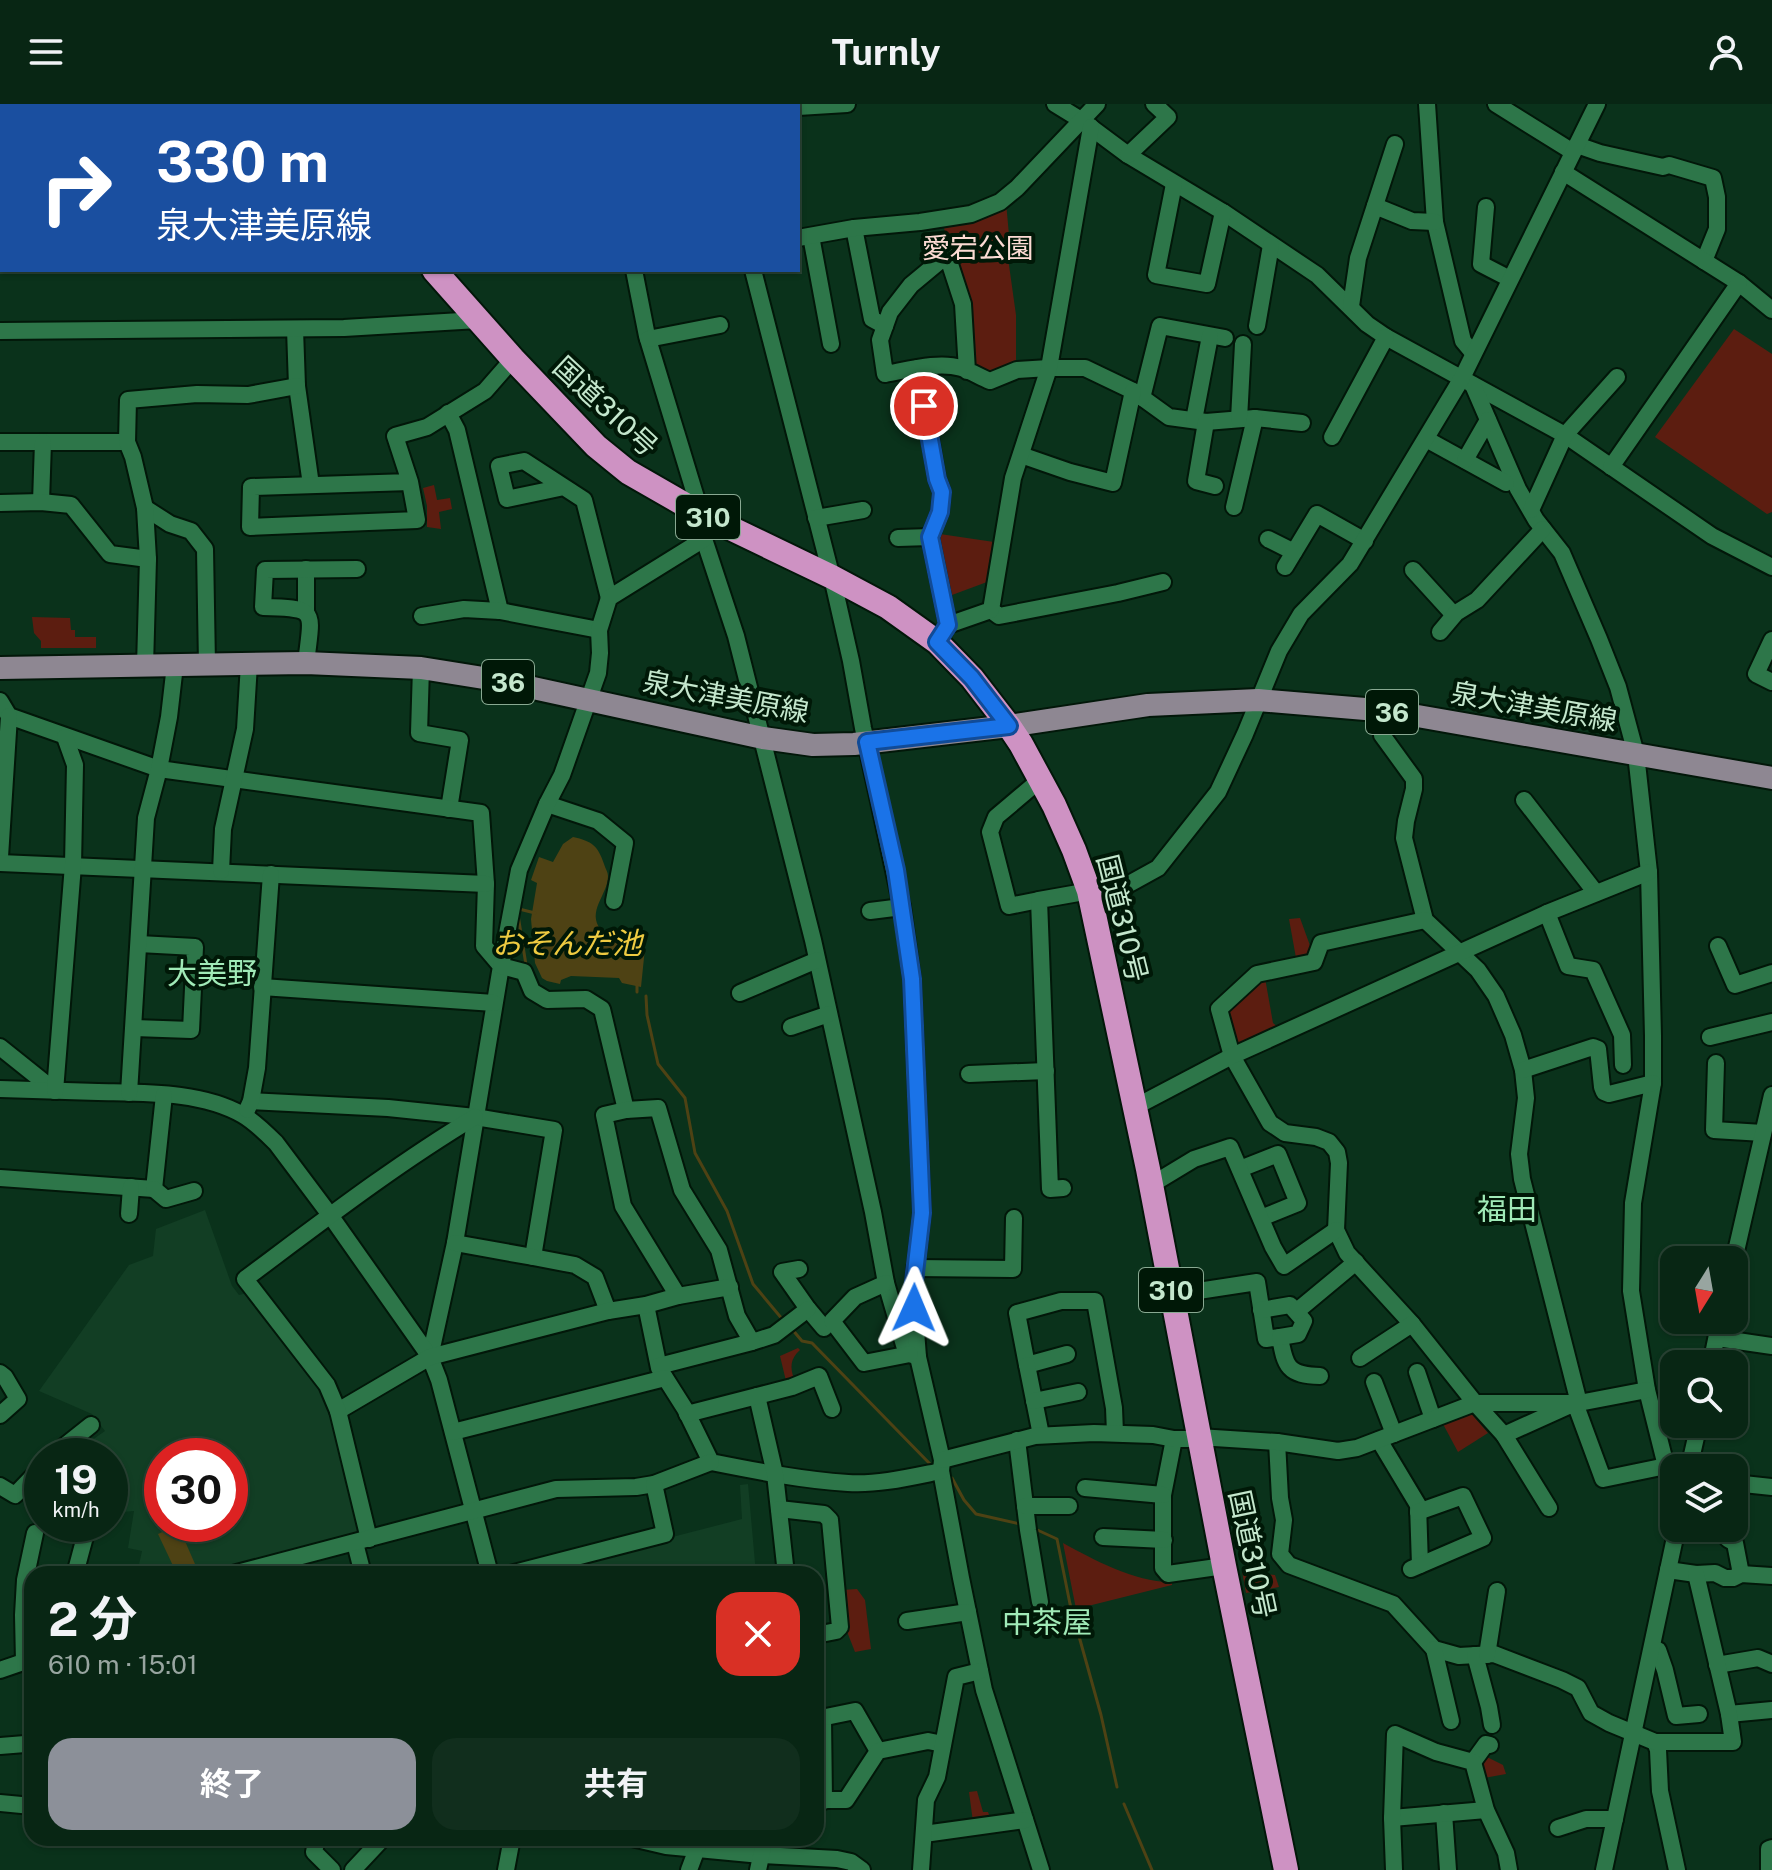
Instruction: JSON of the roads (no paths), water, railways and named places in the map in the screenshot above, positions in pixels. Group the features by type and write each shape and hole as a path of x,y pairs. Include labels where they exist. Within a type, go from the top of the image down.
{"highway":[{"name":"国道310号","path":"436,272 596,446 628,472 701,514 942,634 1009,726 1041,779 1089,891 1151,1185 1286,1870"}],"main road":[{"name":"泉大津美原線","path":"0,668 306,663 421,668 589,699 763,738 813,745 1009,726 1148,705 1258,700 1389,711 1772,778"}],"street":[{"path":"800,107 847,104"},
{"path":"1055,104 1128,155 1223,212 1317,275 1367,324 1386,337 1565,435 1712,536 1772,567"},
{"path":"831,344 805,237 971,214 1000,202 1086,123 1097,104"},
{"path":"1128,155 1168,117 1154,104"},
{"path":"1427,104 1435,222 1463,341 1473,353"},
{"path":"1496,104 1575,149 1663,167 1669,165 1713,178 1717,197 1717,229 1704,261"},
{"path":"1041,779 996,817 990,832 1009,906 1129,884 1158,868 1218,792 1279,651 1301,614 1350,564 1426,439 1468,381 1473,353 1597,104"},
{"path":"991,610 1013,478 1049,368 1086,123"},
{"path":"1351,306 1358,258 1395,144"},
{"path":"1563,172 1739,283 1772,310"},
{"path":"1174,184 1156,275 1207,284 1223,212"},
{"path":"1375,206 1412,221 1435,222"},
{"path":"1486,207 1481,264 1510,279"},
{"path":"854,228 872,319 885,326"},
{"path":"1257,326 1271,245"},
{"path":"967,371 963,304 947,255 911,285 890,312 880,340 885,374 929,366 958,367 967,371 990,381 1017,370 1085,368 1138,394 1169,417 1200,421 1247,418 1302,423"},
{"path":"634,272 648,339 701,514 704,539 736,636 763,738 817,960 886,1283 904,1345 914,1356"},
{"path":"754,272 833,582 902,907 912,979 922,1213 913,1290 914,1356 942,1466 984,1690 1041,1870"},
{"path":"1611,467 1739,283"},
{"path":"0,331 344,328 478,320"},
{"path":"648,339 720,325"},
{"path":"1021,455 1113,483 1160,326 1218,337 1200,421 1196,481 1215,486"},
{"path":"295,329 297,386 311,485"},
{"path":"1332,437 1386,337"},
{"path":"1234,507 1247,418 1243,344"},
{"path":"410,482 251,487 250,527 417,520 410,482 395,436 427,427 485,391 513,359"},
{"path":"918,368 937,479 942,492 940,512 930,537 942,634 991,610"},
{"path":"1531,510 1565,435 1617,377"},
{"path":"1468,381 1518,489 1562,553 1618,687 1636,754 1649,872 1653,1083 1633,1203 1631,1291 1647,1390 1666,1454"},
{"path":"145,666 148,559 145,508 127,442 128,400 197,394 248,395 297,386"},
{"path":"448,413 457,430 500,611"},
{"path":"1465,460 1488,420"},
{"path":"1426,439 1506,483"},
{"path":"0,442 127,442"},
{"path":"41,502 43,442"},
{"path":"430,1357 455,1243 519,870 562,775 598,673 599,630 609,598 584,500 564,487"},
{"path":"0,503 71,505 110,554 148,559"},
{"path":"145,508 170,524 191,531 205,549 207,665"},
{"path":"816,518 863,510"},
{"path":"1285,567 1317,514 1365,541"},
{"path":"1440,632 1454,615 1477,600 1543,529"},
{"path":"898,538 930,537"},
{"path":"609,598 704,539"},
{"path":"1268,539 1294,552"},
{"path":"306,569 306,612 310,619 306,663"},
{"path":"306,612 299,608 263,607 265,570 357,569"},
{"path":"1413,570 1454,615"},
{"path":"991,610 999,616 1163,582"},
{"path":"422,616 464,609 500,611 599,630"},
{"path":"1772,640 1756,674 1772,682"},
{"path":"221,871 223,829 245,729 249,664"},
{"path":"129,1093 146,818 169,717 175,665"},
{"path":"421,668 419,733 460,740 449,809"},
{"path":"486,884 0,860 4,708 65,737 159,769 481,813 486,884 484,946 501,966 524,972 532,991 547,1000 586,999 602,1009 626,1110"},
{"path":"1389,711 1382,735 1414,779 1404,838 1425,920 1478,970 1496,996 1513,1035 1523,1070 1526,1098 1519,1154 1522,1179 1577,1403 1603,1479 1660,1470"},
{"path":"55,1091 73,865 75,765 65,737"},
{"path":"1524,800 1596,893"},
{"path":"547,804 598,821 625,843 614,901"},
{"path":"1135,1107 1232,1056 1547,913 1649,872"},
{"path":"248,1108 257,1068 271,874"},
{"path":"1039,900 1050,1189 1063,1188"},
{"path":"870,911 902,907"},
{"path":"1547,913 1568,966 1593,970 1622,1035 1623,1065"},
{"path":"1425,920 1321,943 1314,962 1257,974 1219,1009 1232,1056 1270,1123 1285,1133 1329,1142 1337,1152 1336,1230 1347,1253 1412,1324 1504,1435 1549,1508"},
{"path":"134,1028 191,1030 195,947 139,944"},
{"path":"1718,946 1735,985 1772,973"},
{"path":"740,993 817,960"},
{"path":"262,987 494,1003"},
{"path":"791,1027 829,1014"},
{"path":"1710,1037 1772,1022"},
{"path":"1622,1035 1653,1036"},
{"path":"0,1047 55,1091"},
{"path":"1523,1070 1593,1047 1598,1049 1604,1092 1609,1094 1653,1083"},
{"path":"1716,1063 1714,1130 1763,1133"},
{"path":"969,1074 1046,1071"},
{"path":"0,1089 164,1095 248,1108 388,1108 475,1117 554,1130 533,1257"},
{"path":"154,1189 164,1095"},
{"path":"1737,1246 1772,1095"},
{"path":"248,1108 330,1215 430,1357 439,1380 488,1566"},
{"path":"678,1296 623,1206 604,1115 658,1108 682,1190 719,1250 737,1316 752,1342"},
{"path":"363,1566 362,1541 338,1411 319,1372 245,1279 330,1215 475,1117"},
{"path":"1151,1185 1194,1159 1230,1147 1284,1266 1336,1230"},
{"path":"1240,1169 1278,1154 1298,1203 1261,1218"},
{"path":"0,1178 154,1189 166,1199 194,1191"},
{"path":"129,1214 131,1187"},
{"path":"915,1268 1013,1269 1014,1218"},
{"path":"455,1243 575,1265 595,1277 608,1311"},
{"path":"1297,1311 1356,1262"},
{"path":"799,1269 782,1272 824,1328"},
{"path":"1172,1295 1257,1282 1261,1310 1266,1339 1298,1334 1304,1321 1290,1305 1261,1310"},
{"path":"886,1283 855,1297 832,1321 864,1363 914,1356"},
{"path":"338,1411 430,1357 608,1311 730,1287"},
{"path":"1041,1435 1017,1313 1061,1301 1095,1301 1114,1408 1115,1433"},
{"path":"646,1305 662,1372 711,1462"},
{"path":"453,1432 662,1372 774,1335 808,1309"},
{"path":"1360,1358 1412,1324"},
{"path":"1714,1350 1718,1334"},
{"path":"1280,1337 1284,1360 1295,1372 1320,1376"},
{"path":"1717,1338 1772,1346"},
{"path":"1027,1365 1067,1354"},
{"path":"1417,1372 1433,1419"},
{"path":"0,1373 18,1399 0,1415"},
{"path":"687,1414 792,1387 819,1376 832,1409"},
{"path":"1374,1382 1386,1437 1418,1505 1415,1567 1483,1538 1463,1496 1418,1512"},
{"path":"271,1566 556,1489 654,1484 711,1462 851,1484 905,1479 1017,1440 1041,1435 1115,1433 1174,1439 1199,1437 1277,1442 1338,1451 1357,1448 1475,1403 1577,1403 1647,1390"},
{"path":"1034,1401 1078,1392"},
{"path":"757,1396 775,1474 785,1566"},
{"path":"1504,1435 1577,1403"},
{"path":"75,1438 91,1425"},
{"path":"1174,1439 1163,1495 1163,1568 1168,1574 1224,1566"},
{"path":"1017,1440 1040,1602"},
{"path":"1277,1442 1284,1520 1280,1554 1289,1565 1393,1604 1434,1649 1451,1721"},
{"path":"541,1566 665,1534 654,1484"},
{"path":"1748,1484 1772,1487"},
{"path":"0,1507 5,1489 15,1495 24,1486"},
{"path":"1085,1488 1163,1495"},
{"path":"1025,1506 1069,1506"},
{"path":"779,1509 824,1514 830,1520 840,1627 824,1633"},
{"path":"1103,1537 1164,1540"},
{"path":"28,1566 33,1542"},
{"path":"77,1566 84,1542"},
{"path":"1604,1870 1674,1542"},
{"path":"1733,1542 1741,1574"},
{"path":"1668,1570 1715,1573 1725,1578 1741,1574 1772,1576"},
{"path":"1434,1649 1459,1656 1494,1654 1562,1680 1578,1688 1591,1713 1655,1742 1733,1742 1696,1574"},
{"path":"1492,1725 1481,1655 1497,1591"},
{"path":"24,1598 24,1624"},
{"path":"907,1621 968,1612"},
{"path":"1652,1648 1658,1650 1676,1716 1699,1714"},
{"path":"1717,1665 1758,1658 1772,1664"},
{"path":"0,1670 24,1661"},
{"path":"921,1870 926,1800 937,1777 956,1677 980,1671"},
{"path":"1729,1714 1772,1710"},
{"path":"824,1717 855,1711 878,1751"},
{"path":"1394,1870 1395,1734 1436,1752 1473,1762"},
{"path":"824,1801 846,1800 878,1751 928,1741 943,1744"},
{"path":"1655,1742 1660,1791 1677,1870"},
{"path":"0,1746 24,1744"},
{"path":"1473,1762 1486,1744 1490,1745"},
{"path":"1473,1762 1486,1810 1506,1853 1509,1870"},
{"path":"0,1803 24,1805"},
{"path":"1392,1818 1486,1810"},
{"path":"1444,1813 1448,1870"},
{"path":"1558,1828 1586,1819 1615,1819"},
{"path":"924,1834 1025,1820"},
{"path":"315,1846 314,1852 332,1870"},
{"path":"353,1870 376,1846"},
{"path":"506,1870 510,1846"},
{"path":"689,1870 697,1846"},
{"path":"711,1846 822,1864 851,1862 862,1870"},
{"path":"1769,1870 1769,1849 1772,1848"}],"water":[{"name":"おそんだ池","path":"573,837 593,845 608,873 596,916 601,930 645,948 641,987 622,983 619,978 571,976 561,980 560,984 542,978 535,963 531,919 537,883 531,880 539,857 553,862 563,844"},
{"path":"162,1542 185,1542 195,1564 173,1566"}],"waterway":[{"path":"519,909 535,913"},
{"path":"518,915 526,965"},
{"path":"637,984 637,992"},
{"path":"646,996 658,1064 685,1098 695,1153 727,1211 753,1284 783,1320"},
{"path":"791,1328 802,1341 812,1343 932,1466"},
{"path":"952,1478 976,1514 1020,1524"},
{"path":"1033,1528 1057,1539 1070,1604 1101,1715 1117,1787"},
{"path":"1124,1804 1152,1870"}],"district":[{"name":"大美野","path":"212,973"},
{"name":"福田","path":"1507,1209"},
{"name":"中茶屋","path":"1047,1622"}],"park label":[{"name":"愛宕公園","path":"978,247"}]}
